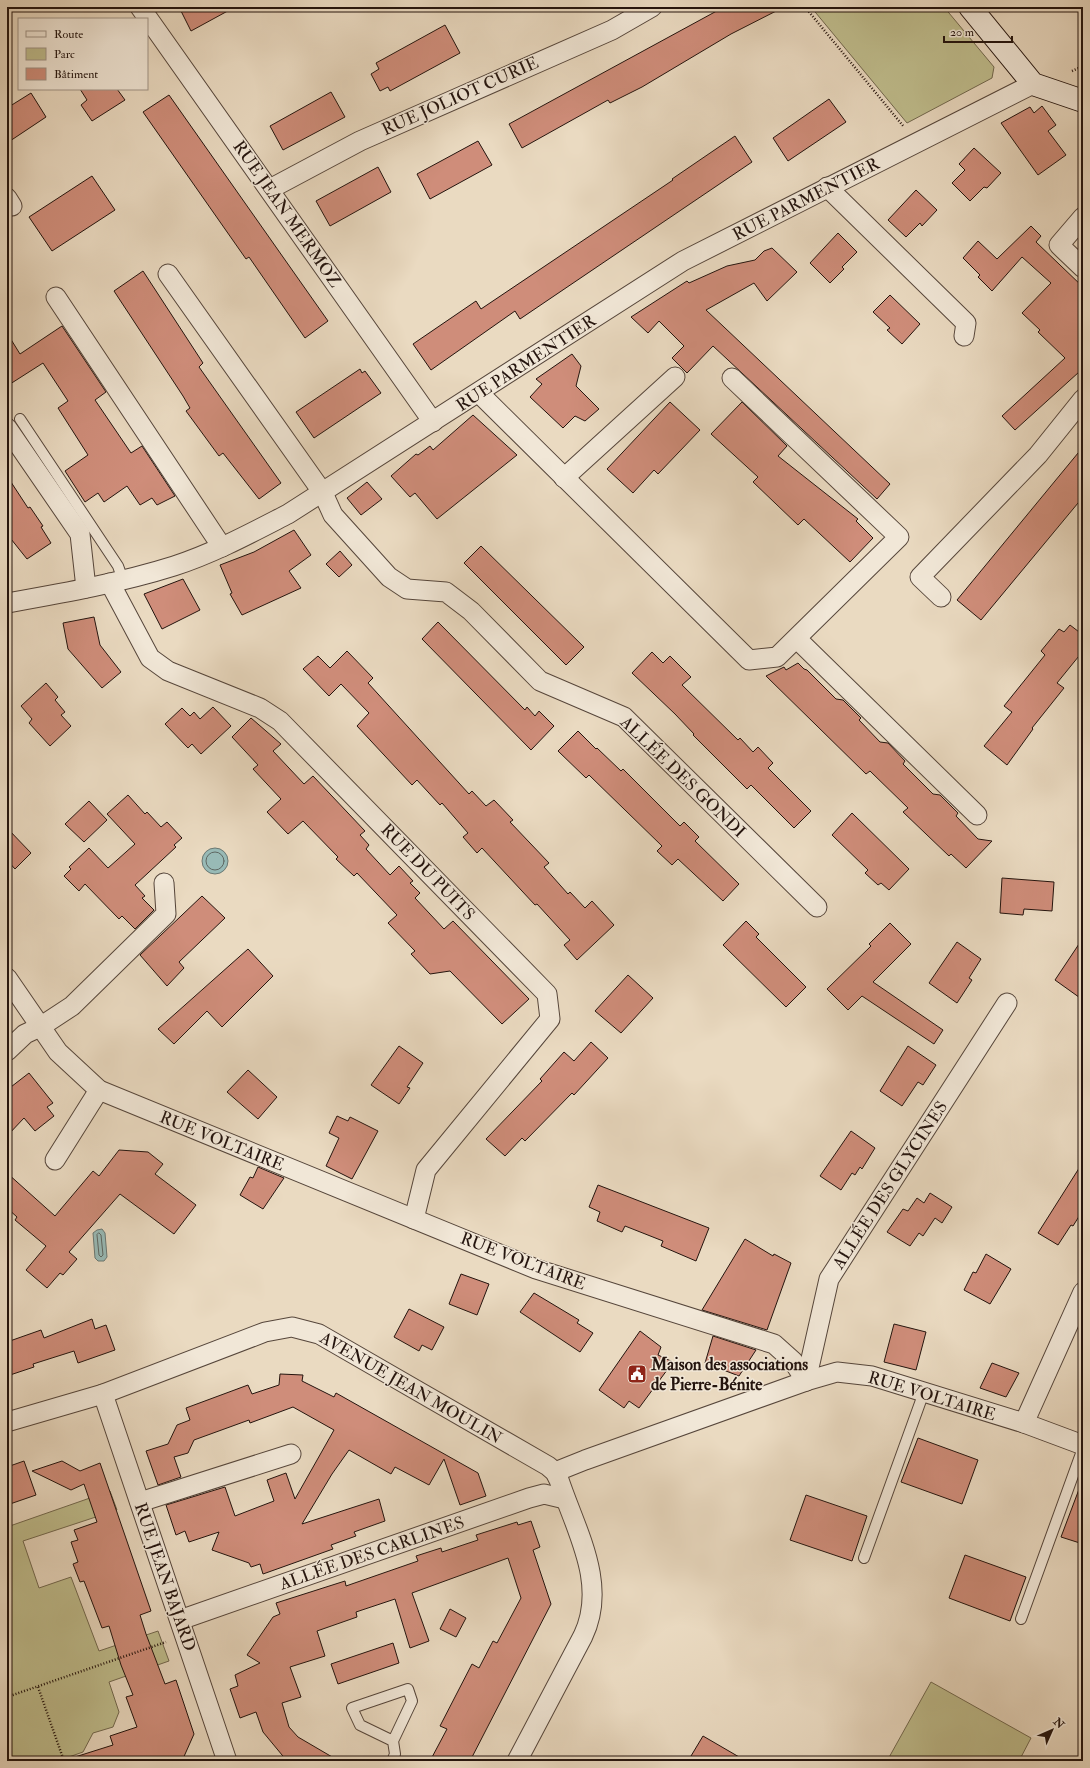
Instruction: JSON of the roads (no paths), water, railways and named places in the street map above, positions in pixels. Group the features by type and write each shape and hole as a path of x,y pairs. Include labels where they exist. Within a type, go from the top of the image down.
{"street":[{"name":"RUE JEAN MERMOZ","path":"140,7 148,18"},
{"name":"RUE JOLIOT CURIE","path":"270,190 360,141 612,30 652,7"},
{"path":"970,7 1033,84 1083,101"},
{"name":"RUE JEAN MERMOZ","path":"148,18 433,422"},
{"name":"RUE PARMENTIER","path":"7,603 116,582 175,566 222,547 288,514 684,262 827,187 1033,84"},
{"path":"827,187 966,323 964,336"},
{"path":"1083,217 1059,245 1083,268"},
{"name":"ALLÉE DES GONDI","path":"168,274 323,493 333,515 389,577 407,589 446,592 471,611 540,681 624,717 817,907"},
{"path":"56,297 222,547"},
{"path":"564,478 675,377"},
{"path":"479,393 749,660 777,657 899,536 732,378"},
{"path":"940,597 920,577 1038,455 1083,398"},
{"path":"14,424 80,534 86,588"},
{"name":"RUE DU PUITS","path":"116,582 150,658 168,671 260,708 280,720 547,994 550,1019 426,1170 414,1218"},
{"path":"797,638 977,815"},
{"path":"7,1051 25,1034 40,1027 72,1006 166,914 164,883"},
{"name":"RUE VOLTAIRE","path":"7,978 58,1052 99,1090 132,1105 414,1218 536,1269 774,1344 793,1361 806,1381 838,1372 872,1376 1024,1423 1083,1446"},
{"name":"ALLÉE DES GLYCINES","path":"806,1381 829,1279 1007,1003"},
{"path":"56,1160 99,1090"},
{"path":"1024,1423 1083,1292"},
{"name":"AVENUE JEAN MOULIN","path":"7,1422 103,1394 265,1332 292,1327 319,1334 548,1466 555,1472"},
{"path":"517,1761 586,1630 592,1607 591,1570 555,1472 806,1381"},
{"name":"RUE JEAN BAJARD","path":"103,1394 227,1761"},
{"path":"140,1502 290,1454"},
{"name":"ALLÉE DES CARLINES","path":"183,1628 529,1498 544,1494 565,1499"}],"lane":[{"path":"14,424 118,566 116,582"},
{"path":"864,1558 924,1392"},
{"path":"1021,1619 1083,1446"},
{"path":"392,1761 395,1754 393,1741 412,1701 408,1690 352,1708 360,1725 393,1741"}],"water":[{"path":"215,848 224,852 228,861 224,870 215,874 206,870 202,861 206,852"},
{"path":"102,1229 105,1233 107,1257 104,1261 98,1261 95,1258 93,1233"}],"place":[{"name":"Maison des associations de Pierre-Bénite","path":"637,1374"}]}
